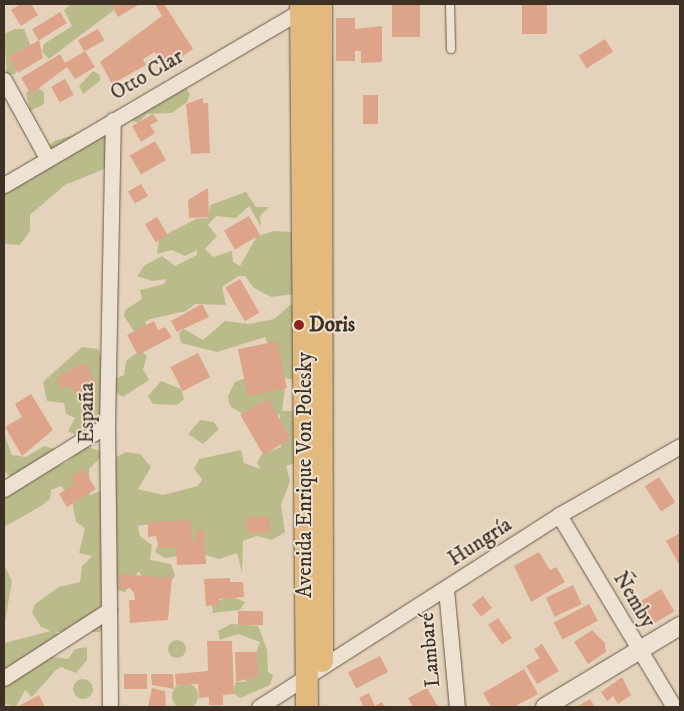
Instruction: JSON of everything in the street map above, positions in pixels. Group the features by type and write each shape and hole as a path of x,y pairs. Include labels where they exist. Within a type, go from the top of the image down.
{"main road":[{"name":"Avenida Enrique Von Polesky","path":"307,707 314,674 309,5"},
{"name":"Avenida Enrique Von Polesky","path":"314,674 322,707"}],"street":[{"name":"Otto Clar","path":"4,185 309,5"},
{"path":"4,80 47,158"},
{"name":"España","path":"110,707 107,425 113,120"},
{"path":"4,488 107,425"},
{"name":"Hungría","path":"259,707 314,674 559,515 680,446"},
{"name":"Ñemby","path":"559,515 674,707"},
{"name":"Lambaré","path":"446,589 457,707"},
{"path":"4,678 109,610"},
{"path":"545,707 680,626"}],"lane":[{"path":"450,4 451,49"}],"green space":[{"path":"71,4 111,4 114,10 49,59 42,52 44,44 72,26 64,10"},
{"path":"15,29 24,29 31,47 15,74 7,75 4,34"},
{"path":"93,71 100,75 100,81 83,94 79,86"},
{"path":"35,86 44,92 44,104 30,111 26,93"},
{"path":"185,86 190,95 187,102 172,113 147,114 138,123 127,118"},
{"path":"96,128 116,136 114,165 65,185 30,215 30,231 20,245 4,244 4,181 17,177 54,141"},
{"path":"246,192 256,207 269,207 260,216 261,227 249,206 236,218 216,216 208,225 217,236 205,249 213,257 232,251 233,262 240,266 257,236 274,231 291,232 307,244 298,462 286,466 290,481 281,505 285,532 272,540 257,536 243,541 242,573 237,553 219,559 199,553 165,558 155,552 159,542 150,524 138,526 140,536 152,545 150,560 171,564 175,576 164,588 144,581 139,571 125,592 109,588 100,599 119,609 115,626 99,632 55,632 66,638 47,656 68,659 75,649 87,647 87,660 76,673 61,667 56,670 32,697 25,690 16,707 4,704 4,643 51,631 41,627 32,613 35,604 59,587 80,582 82,566 92,556 79,553 85,528 76,522 71,496 61,486 51,490 50,499 41,506 4,527 4,496 12,478 4,471 4,434 12,455 26,457 44,446 55,449 46,470 66,463 86,446 105,453 89,469 90,495 105,489 113,459 126,452 140,454 151,467 138,489 163,495 198,486 202,479 194,469 199,459 241,450 244,463 260,469 257,462 262,454 281,447 280,414 271,421 247,417 230,406 228,396 235,382 248,377 285,388 282,411 295,411 303,293 271,297 254,288 245,276 238,276 222,287 226,305 195,304 186,311 150,319 145,322 151,333 135,333 124,316 125,310 142,299 140,290 164,284 167,279 152,281 137,276 145,265 162,256 175,266 197,255 197,250 185,256 172,250 157,254 159,238 196,219 208,218 210,205"},
{"path":"290,305 300,305 295,380 281,377 265,337 217,352 181,343 179,333 184,329 203,340 225,321 249,324 274,319"},
{"path":"82,347 98,349 110,381 124,375 126,361 140,350 147,356 143,369 149,380 123,397 111,390 111,416 78,436 68,431 75,418 66,414 64,403 47,401 43,382"},
{"path":"161,381 181,389 184,399 177,405 153,404 148,396"},
{"path":"200,420 214,422 219,429 203,444 188,434"},
{"path":"4,565 12,581 4,627"},
{"path":"231,596 245,602 240,610 213,613 212,603"},
{"path":"231,624 258,626 267,650 268,672 273,675 270,685 240,698 234,694 234,687 236,682 245,682 260,642 238,634 220,640 218,631"},
{"path":"177,640 183,643 186,649 183,655 177,658 171,655 168,649 171,643"},
{"path":"79,679 87,679 93,685 93,693 87,699 79,699 73,693 73,685"},
{"path":"185,683 194,687 198,696 194,705 185,709 176,705 172,696 176,687"}],"building":[{"path":"21,4 31,4 38,15 21,26 11,10"},
{"path":"111,4 137,4 138,5 118,17"},
{"path":"155,4 164,4 193,49 165,68 155,52 143,59 146,65 112,84 100,62 162,16"},
{"path":"392,4 420,4 420,37 392,37"},
{"path":"522,4 547,4 547,34 522,34"},
{"path":"60,12 67,23 39,41 32,29"},
{"path":"336,18 355,18 355,29 382,26 382,62 361,63 361,51 355,51 355,61 336,61"},
{"path":"98,29 104,40 84,52 78,40"},
{"path":"605,39 613,52 587,68 579,55"},
{"path":"39,40 43,58 18,73 9,57"},
{"path":"85,51 95,67 75,79 67,67 31,94 21,78 60,54 65,63"},
{"path":"65,79 74,95 60,103 51,87"},
{"path":"363,95 378,95 378,124 363,124"},
{"path":"203,98 203,103 208,103 210,153 191,154 186,104"},
{"path":"153,114 158,121 150,125 155,133 141,142 132,126"},
{"path":"155,141 166,160 141,175 130,156"},
{"path":"141,184 148,196 135,204 128,192"},
{"path":"208,188 209,217 189,218 188,200"},
{"path":"249,216 260,235 235,250 224,230"},
{"path":"157,217 168,235 156,242 145,224"},
{"path":"240,279 260,313 245,321 225,288"},
{"path":"202,304 209,317 177,332 171,321"},
{"path":"154,321 158,330 165,327 172,337 138,355 127,335"},
{"path":"277,341 287,388 248,396 238,349"},
{"path":"198,353 210,377 183,391 170,367"},
{"path":"84,362 97,384 77,396 69,385 62,389 56,378"},
{"path":"31,394 53,430 22,456 5,427 22,417 15,404"},
{"path":"268,399 291,439 263,455 240,415"},
{"path":"83,469 96,489 67,507 59,494 75,483 72,476"},
{"path":"659,477 675,502 661,511 645,486"},
{"path":"247,517 270,517 270,533 247,533"},
{"path":"190,520 192,541 196,541 195,530 204,530 206,564 177,565 176,548 159,548 156,536 148,537 148,522"},
{"path":"680,533 680,566 666,541"},
{"path":"539,552 550,570 556,567 565,582 531,602 514,566"},
{"path":"119,574 172,578 168,620 130,623 129,600 135,600 134,593 130,588 120,589"},
{"path":"230,578 230,582 243,582 244,597 219,599 219,605 206,606 204,579"},
{"path":"573,585 582,604 555,617 546,598"},
{"path":"661,589 674,611 652,625 639,602"},
{"path":"483,596 492,608 481,616 472,604"},
{"path":"589,604 598,621 563,640 554,623"},
{"path":"238,611 263,611 263,625 238,625"},
{"path":"498,618 512,638 502,645 488,625"},
{"path":"592,630 605,643 606,652 588,664 574,642"},
{"path":"207,641 232,641 234,694 223,695 223,705 209,705 209,697 199,698 198,684 176,685 175,674 208,671"},
{"path":"542,644 559,671 537,684 526,666 540,658 534,649"},
{"path":"235,652 257,652 258,676 236,682"},
{"path":"380,656 388,672 356,688 348,672"},
{"path":"524,669 538,694 514,707 491,707 483,693"},
{"path":"124,674 147,674 147,689 124,689"},
{"path":"151,674 173,674 174,689 152,685"},
{"path":"622,677 631,695 618,704 613,696 607,701 601,692"},
{"path":"152,688 165,691 166,707 148,707"},
{"path":"427,688 438,707 413,707 408,698"},
{"path":"369,693 375,706 382,702 385,707 364,707 359,698"},
{"path":"39,695 45,707 17,707"},
{"path":"590,699 595,707 578,706"}],"place":[{"name":"Doris","path":"299,325"}]}
